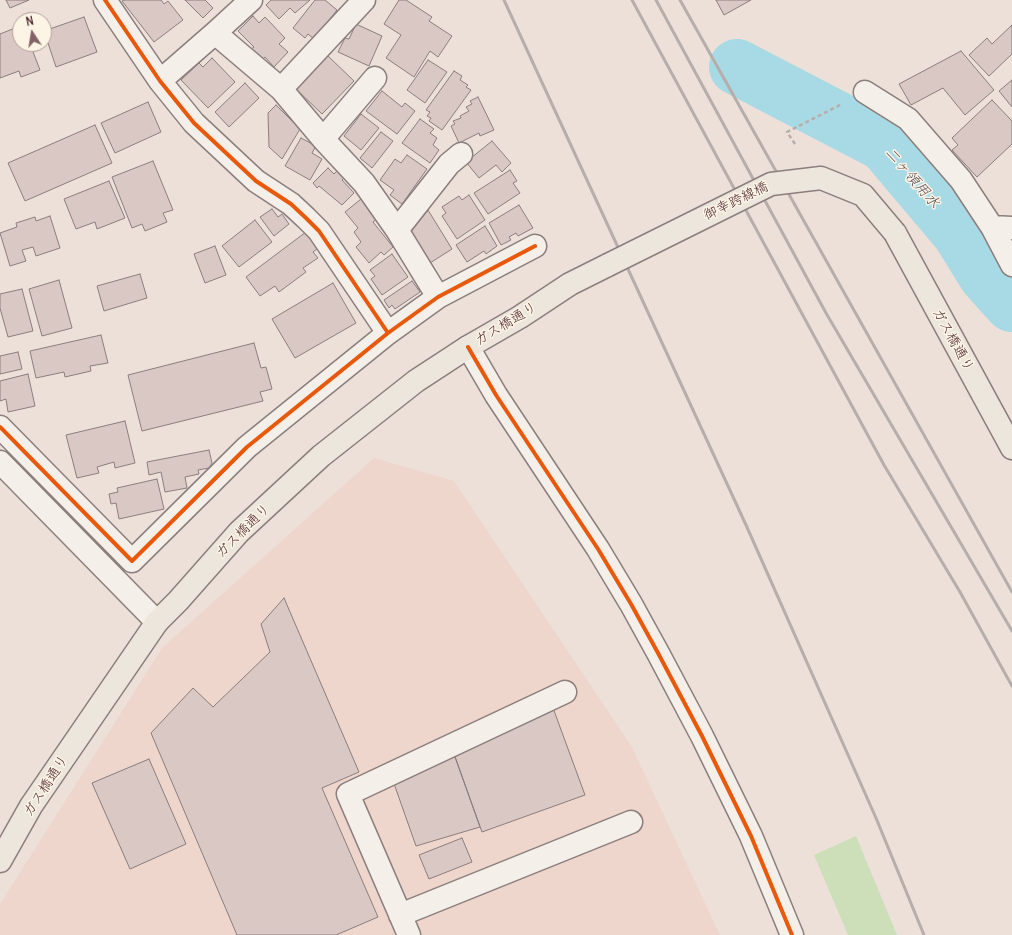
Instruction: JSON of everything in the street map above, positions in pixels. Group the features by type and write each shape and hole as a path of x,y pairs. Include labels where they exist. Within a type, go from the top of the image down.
{"main road":[{"name":"御幸跨線橋","path":"570,284 771,184 821,178 863,195 895,233"},
{"name":"ガス橋通り","path":"895,233 1012,448"},
{"name":"ガス橋通り","path":"0,861 31,806 156,622 178,601 239,532 321,456 416,381 468,346 520,317 570,284"}],"street":[{"path":"105,0 160,81 194,123 256,181 292,204 319,231 388,333"},
{"path":"160,81 215,34 251,0"},
{"path":"281,90 364,0"},
{"path":"215,34 281,90 323,139 364,183 397,230 438,297"},
{"path":"323,139 375,78"},
{"path":"865,92 908,119 1002,227 1012,265"},
{"path":"397,230 449,164 461,154"},
{"path":"0,427 132,561 247,447 388,333 438,297 536,246"},
{"path":"468,346 496,395 598,549 643,625 702,736 751,836 792,935"},
{"path":"0,462 156,622"},
{"path":"409,935 348,794 565,692"},
{"path":"400,915 631,822"}],"path":[{"path":"795,144 787,132 865,92"}],"shaded area":[{"path":"374,458 454,481 632,747 720,935 0,935 0,904 162,648"}],"green space":[{"path":"856,836 897,935 848,935 814,855"}],"building":[{"path":"6,0 29,0 10,8"},
{"path":"161,0 164,4 168,1 183,20 154,42 122,1"},
{"path":"185,0 205,0 213,8 203,18"},
{"path":"271,0 310,0 295,13 290,8 279,19 266,5"},
{"path":"315,0 325,0 337,10 314,39 308,34 305,38 293,28"},
{"path":"399,0 406,0 432,17 429,21 452,36 438,57 430,51 414,77 386,58 401,35 384,24"},
{"path":"716,0 751,0 724,15"},
{"path":"253,16 259,23 265,17 285,38 279,44 288,52 274,67 265,57 262,60 251,49 254,47 238,31"},
{"path":"84,17 97,52 56,67 51,52 52,28"},
{"path":"356,24 382,36 369,66 338,52 345,38 349,39"},
{"path":"1012,25 1012,54 989,76 969,55 987,38 992,44"},
{"path":"12,29 12,52 33,52 40,70 21,77 19,71 0,78 0,34"},
{"path":"961,51 994,90 965,115 943,88 911,105 899,84"},
{"path":"327,55 354,81 322,114 295,88"},
{"path":"212,58 235,82 208,108 181,80 199,63 203,67"},
{"path":"428,60 447,72 425,103 407,90"},
{"path":"454,71 462,76 460,80 468,85 466,87 471,90 442,130 429,121 431,118 427,116 430,112 426,110"},
{"path":"1012,80 1012,107 999,91"},
{"path":"245,83 259,98 229,127 215,112"},
{"path":"382,91 402,107 405,103 415,111 397,134 366,111"},
{"path":"478,97 494,130 480,136 479,133 459,143 451,126 455,124 453,121 461,118 460,116 469,111 466,107 472,104 470,101"},
{"path":"992,100 1012,121 1012,144 977,177 952,150 958,145 952,138"},
{"path":"148,102 161,132 115,153 101,123"},
{"path":"276,105 300,129 282,159 269,147 268,113"},
{"path":"361,114 379,128 361,150 344,136"},
{"path":"420,119 434,129 430,133 437,138 433,145 439,150 430,163 402,143"},
{"path":"95,125 112,163 25,201 8,163"},
{"path":"381,132 393,141 372,168 360,158"},
{"path":"301,138 316,146 312,153 322,159 310,180 285,166"},
{"path":"492,141 511,163 502,172 496,165 479,178 466,162"},
{"path":"407,155 427,169 402,204 390,195 394,190 380,180 395,159 401,163"},
{"path":"153,161 173,210 163,213 167,222 145,231 142,224 132,228 112,177"},
{"path":"328,168 334,174 337,171 344,178 342,180 354,193 342,205 319,186 317,188 313,183"},
{"path":"510,170 517,181 513,183 520,193 488,214 474,193"},
{"path":"109,181 125,218 97,229 95,222 76,229 64,199"},
{"path":"469,195 485,220 457,239 442,216 446,213 442,207 459,196 462,200"},
{"path":"361,199 377,219 373,222 393,247 384,255 381,252 369,263 356,247 361,242 354,232 358,228 345,212"},
{"path":"519,205 533,228 518,236 516,233 509,237 511,240 501,245 489,223"},
{"path":"272,209 278,217 282,214 289,224 274,236 260,217"},
{"path":"428,210 452,249 430,263 410,233"},
{"path":"50,216 60,248 36,256 33,247 22,250 26,261 10,266 0,233 17,227 16,223 35,217 36,221"},
{"path":"255,220 272,242 239,267 222,246"},
{"path":"485,226 497,246 486,254 484,251 467,262 456,245"},
{"path":"306,232 318,248 313,252 318,258 303,268 306,272 279,292 275,286 260,296 246,277"},
{"path":"215,246 226,275 205,283 194,254"},
{"path":"392,254 408,277 382,295 371,279 375,276 370,270"},
{"path":"140,274 147,298 104,311 97,286"},
{"path":"59,280 72,328 42,336 29,289"},
{"path":"412,281 420,292 395,309 392,305 389,308 384,300"},
{"path":"333,283 356,323 295,358 272,319"},
{"path":"22,289 33,331 8,337 0,308 0,294"},
{"path":"101,335 108,363 90,366 91,371 65,377 64,372 36,378 30,351"},
{"path":"254,343 261,368 266,367 272,389 260,392 263,401 142,431 128,375"},
{"path":"18,352 22,369 0,374 0,356"},
{"path":"28,374 35,406 8,412 6,399 0,401 0,381"},
{"path":"125,421 135,463 115,468 114,462 97,467 99,473 77,478 66,435"},
{"path":"209,450 212,463 209,468 198,470 199,474 185,477 187,488 165,492 161,472 149,475 147,462"},
{"path":"157,479 164,509 119,519 116,503 111,504 109,494 118,492 117,488"},
{"path":"284,598 359,772 322,788 378,917 336,935 237,935 151,733 193,688 213,707 270,652 261,624"},
{"path":"553,708 585,795 482,832 453,751"},
{"path":"455,757 480,827 416,846 392,778"},
{"path":"149,759 186,844 130,869 92,783"},
{"path":"462,838 472,862 429,879 419,855"}],"waterway":[{"name":"二ヶ領用水","path":"737,67 885,144 960,233 986,275 1012,304"}],"railway":[{"path":"504,0 746,525 876,818 924,935"},
{"path":"632,0 884,465 960,592 1012,686"},
{"path":"656,0 826,313 1012,631"},
{"path":"680,0 1012,592"}],"cycle path":[{"path":"105,0 160,81 194,123 256,181 291,204 319,231 388,333"},
{"path":"0,427 132,561 247,447 388,333 438,297 535,246"},
{"path":"468,347 496,395 598,549 631,604 702,736 751,836 792,935"}]}
